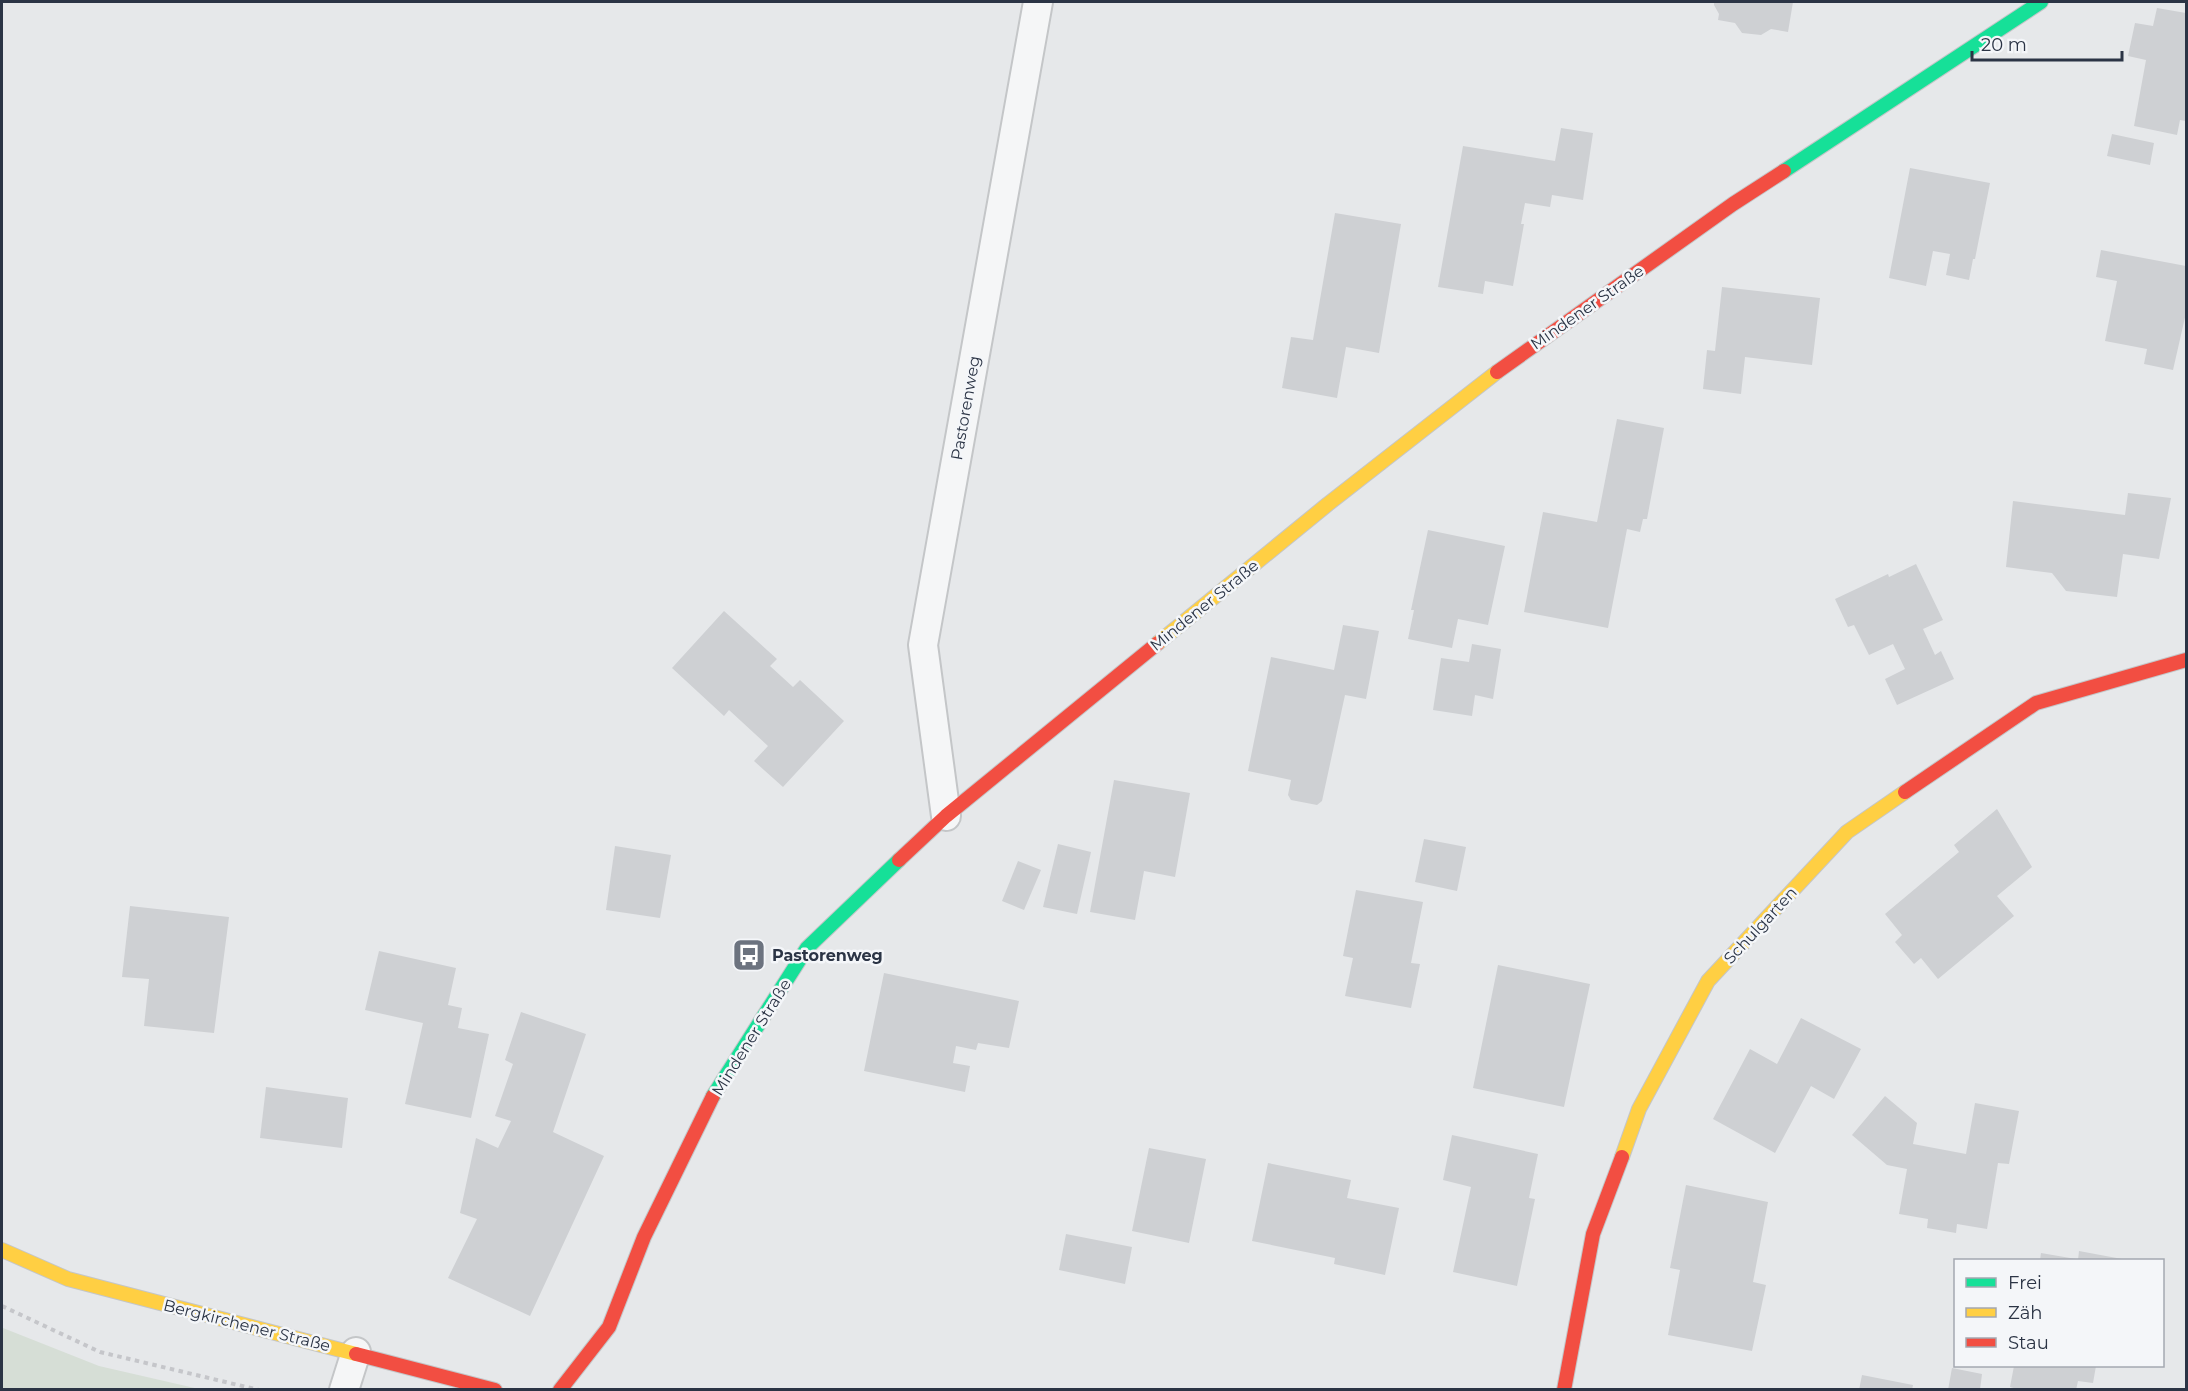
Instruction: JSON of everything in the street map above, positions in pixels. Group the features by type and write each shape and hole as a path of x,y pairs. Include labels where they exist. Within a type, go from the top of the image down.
{"street":[{"name":"Mindener Straße","path":"560,1389 609,1327 644,1237 715,1092 807,948 946,816 1318,512 1520,354 1733,204 2041,2"},
{"name":"Schulgarten","path":"1564,1389 1593,1234 1639,1109 1708,981 1847,831 2026,709 2036,703 2187,660"},
{"name":"Bergkirchener Straße","path":"2,1250 68,1279 495,1389"}],"lane":[{"name":"Pastorenweg","path":"946,816 923,645 1038,2"},
{"path":"344,1389 356,1352"}],"path":[{"path":"2,1306 100,1352 259,1389"}],"shaded area":[{"path":"3,1328 99,1366 199,1389 2,1389"}],"building":[{"path":"1714,2 1793,2 1788,32 1771,29 1761,35 1742,33 1735,23 1718,20 1719,14"},
{"path":"2157,8 2186,13 2186,121 2180,120 2177,135 2134,126 2146,60 2128,56 2135,23 2153,26"},
{"path":"1561,128 1593,133 1583,200 1552,195 1550,207 1525,203 1521,224 1524,224 1513,286 1485,281 1483,294 1438,287 1463,146 1555,161"},
{"path":"2112,134 2154,143 2150,165 2107,156"},
{"path":"1910,168 1990,183 1969,280 1946,275 1950,254 1933,251 1926,286 1889,278"},
{"path":"1335,213 1401,224 1379,353 1346,347 1337,398 1282,388 1291,337 1313,340"},
{"path":"2101,250 2186,266 2186,313 2173,370 2144,364 2147,349 2105,341 2117,281 2096,277"},
{"path":"1722,287 1820,298 1812,365 1745,357 1741,394 1703,389 1707,350 1715,351"},
{"path":"1617,419 1664,428 1647,519 1643,519 1640,532 1627,529 1608,628 1524,612 1543,512 1597,522"},
{"path":"2128,493 2171,498 2159,559 2123,554 2117,597 2066,591 2052,573 2006,567 2013,501 2125,515"},
{"path":"1428,530 1505,546 1488,625 1458,619 1452,648 1408,639 1414,610 1411,610"},
{"path":"1916,564 1943,620 1923,629 1935,655 1941,651 1954,679 1897,705 1885,679 1905,669 1893,644 1869,655 1854,625 1848,627 1835,599 1888,574 1889,577"},
{"path":"724,611 777,659 770,666 793,687 800,680 844,721 783,787 754,761 768,746 729,710 724,716 672,668"},
{"path":"1343,625 1379,631 1366,699 1345,695 1322,801 1317,805 1291,800 1288,795 1291,780 1248,771 1271,657 1334,670"},
{"path":"1472,644 1501,649 1493,699 1475,695 1472,716 1433,710 1441,658 1469,662"},
{"path":"1114,780 1190,793 1175,877 1144,871 1135,920 1090,912"},
{"path":"1997,809 2032,867 1997,896 2014,916 1938,979 1921,958 1914,964 1895,942 1902,935 1885,914 1959,852 1954,845"},
{"path":"1424,839 1466,847 1457,891 1415,882"},
{"path":"1058,844 1091,852 1077,914 1043,907"},
{"path":"615,846 671,855 660,918 606,910"},
{"path":"1018,861 1041,870 1024,910 1002,901"},
{"path":"1356,890 1423,902 1411,963 1420,964 1411,1008 1345,996 1353,958 1343,956"},
{"path":"130,906 229,917 214,1033 144,1026 149,979 122,977"},
{"path":"379,951 456,968 448,1005 462,1008 458,1028 489,1034 471,1118 405,1104 423,1023 365,1010"},
{"path":"1498,965 1590,984 1564,1107 1473,1088"},
{"path":"884,973 1019,1001 1009,1048 978,1043 976,1050 956,1046 953,1063 970,1066 965,1092 864,1071"},
{"path":"521,1012 586,1034 553,1132 604,1156 530,1316 448,1278 477,1219 460,1213 476,1138 498,1148 511,1121 495,1116 513,1064 505,1060"},
{"path":"1801,1018 1861,1049 1834,1099 1811,1086 1775,1153 1713,1119 1750,1049 1777,1064"},
{"path":"266,1087 348,1098 342,1148 260,1138"},
{"path":"1885,1096 1917,1123 1913,1144 1966,1154 1975,1103 2019,1111 2009,1164 1998,1163 1987,1229 1957,1224 1956,1233 1927,1228 1928,1219 1899,1214 1907,1169 1887,1165 1852,1135"},
{"path":"1452,1135 1538,1154 1529,1198 1535,1199 1517,1286 1453,1272 1471,1187 1443,1180"},
{"path":"1149,1148 1206,1159 1189,1243 1132,1231"},
{"path":"1268,1163 1351,1180 1347,1198 1399,1208 1385,1275 1334,1264 1335,1258 1252,1241"},
{"path":"1686,1185 1768,1202 1753,1282 1766,1285 1752,1351 1668,1335 1680,1270 1670,1268"},
{"path":"1066,1234 1132,1247 1125,1284 1059,1270"},
{"path":"2079,1251 2122,1259 2078,1259"},
{"path":"2041,1253 2076,1259 2040,1259"},
{"path":"2014,1367 2096,1367 2093,1383 2078,1381 2076,1390 2021,1390 2010,1387"},
{"path":"1952,1368 1982,1374 1980,1390 1948,1390"},
{"path":"1862,1375 1913,1385 1912,1390 1859,1390"}],"traffic: fast":[{"path":"1784,171 2041,2"},
{"path":"713,1096 807,948 899,860"}],"traffic: slow":[{"path":"1158,643 1328,504 1497,372"},
{"path":"1622,1157 1639,1109 1708,981 1847,832 1905,792"},
{"path":"2,1250 68,1279 356,1354"}],"traffic: jam":[{"path":"1497,372 1733,204 1784,171"},
{"path":"899,860 946,816 1158,643"},
{"path":"1905,792 2036,703 2186,660"},
{"path":"560,1390 609,1327 644,1237 713,1096"},
{"path":"1564,1390 1593,1234 1622,1157"},
{"path":"356,1354 495,1390"}],"place":[{"name":"Pastorenweg","path":"749,955"}]}
